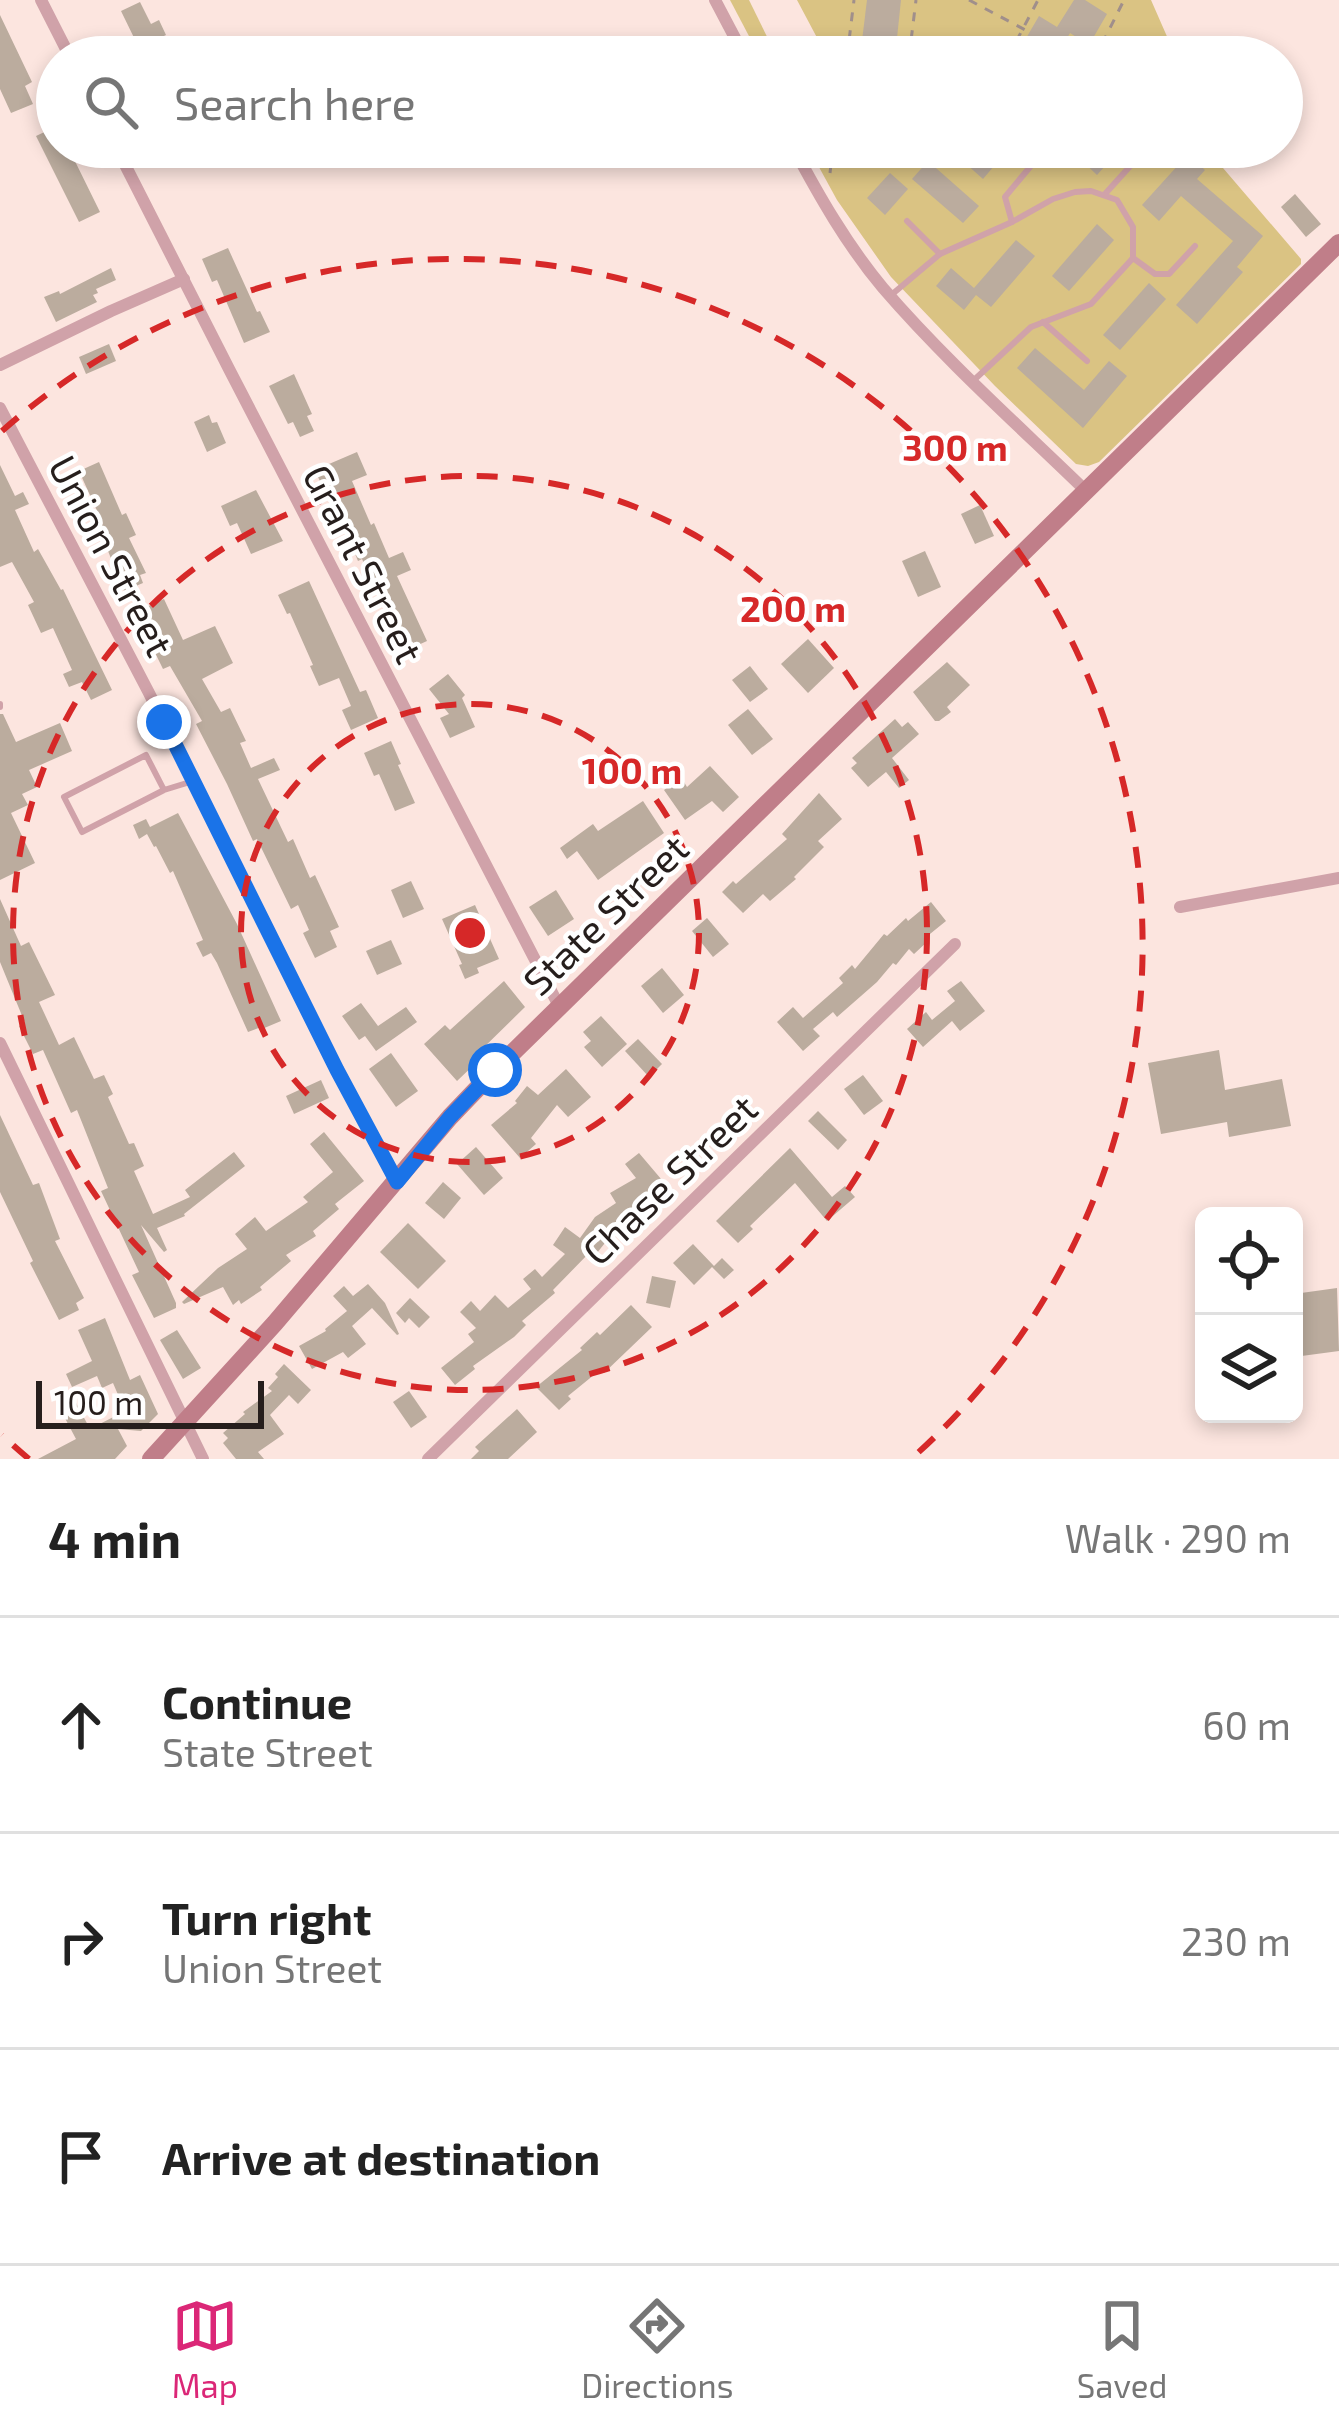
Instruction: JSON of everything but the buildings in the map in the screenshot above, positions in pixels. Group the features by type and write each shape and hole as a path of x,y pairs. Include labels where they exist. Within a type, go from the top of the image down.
{"main road":[{"name":"State Street","path":"151,1459 275,1323 450,1117 1339,243"}],"street":[{"path":"41,0 59,36"},
{"path":"715,0 734,36"},
{"name":"Grant Street","path":"127,168 560,1006"},
{"path":"805,168 833,220 890,296 1086,491"},
{"path":"0,365 184,279"},
{"name":"Union Street","path":"0,408 397,1182"},
{"path":"1180,907 1339,878"},
{"name":"Chase Street","path":"428,1459 955,944"},
{"path":"0,1042 203,1459"}],"lane":[{"path":"1012,222 1005,197 1029,168"},
{"path":"1105,194 1128,168"},
{"path":"890,296 940,254 1053,200 1075,192 1105,194 1117,200 1132,227 1133,257 1091,304 1043,322 1019,337 973,381"},
{"path":"907,221 940,254"},
{"path":"1133,257 1156,274 1169,274 1195,246"},
{"path":"1043,322 1087,361"},
{"path":"164,790 146,755 64,797 82,832 164,790 194,781"}],"path":[{"path":"849,36 854,0"},
{"path":"911,36 916,0"},
{"path":"969,0 1026,30"},
{"path":"984,8 989,0"},
{"path":"1022,36 1038,0"},
{"path":"1106,36 1124,0"},
{"path":"851,18 865,19"},
{"path":"898,24 913,25"},
{"path":"830,172 831,168"}],"shaded area":[{"path":"730,0 749,0 767,36 749,36"},
{"path":"797,0 1151,0 1167,36 816,36"},
{"path":"819,168 1223,168 1301,264 1099,462 1088,466 1076,464 891,277"}],"route":[{"path":"164,722 397,1182 495,1070"}]}
